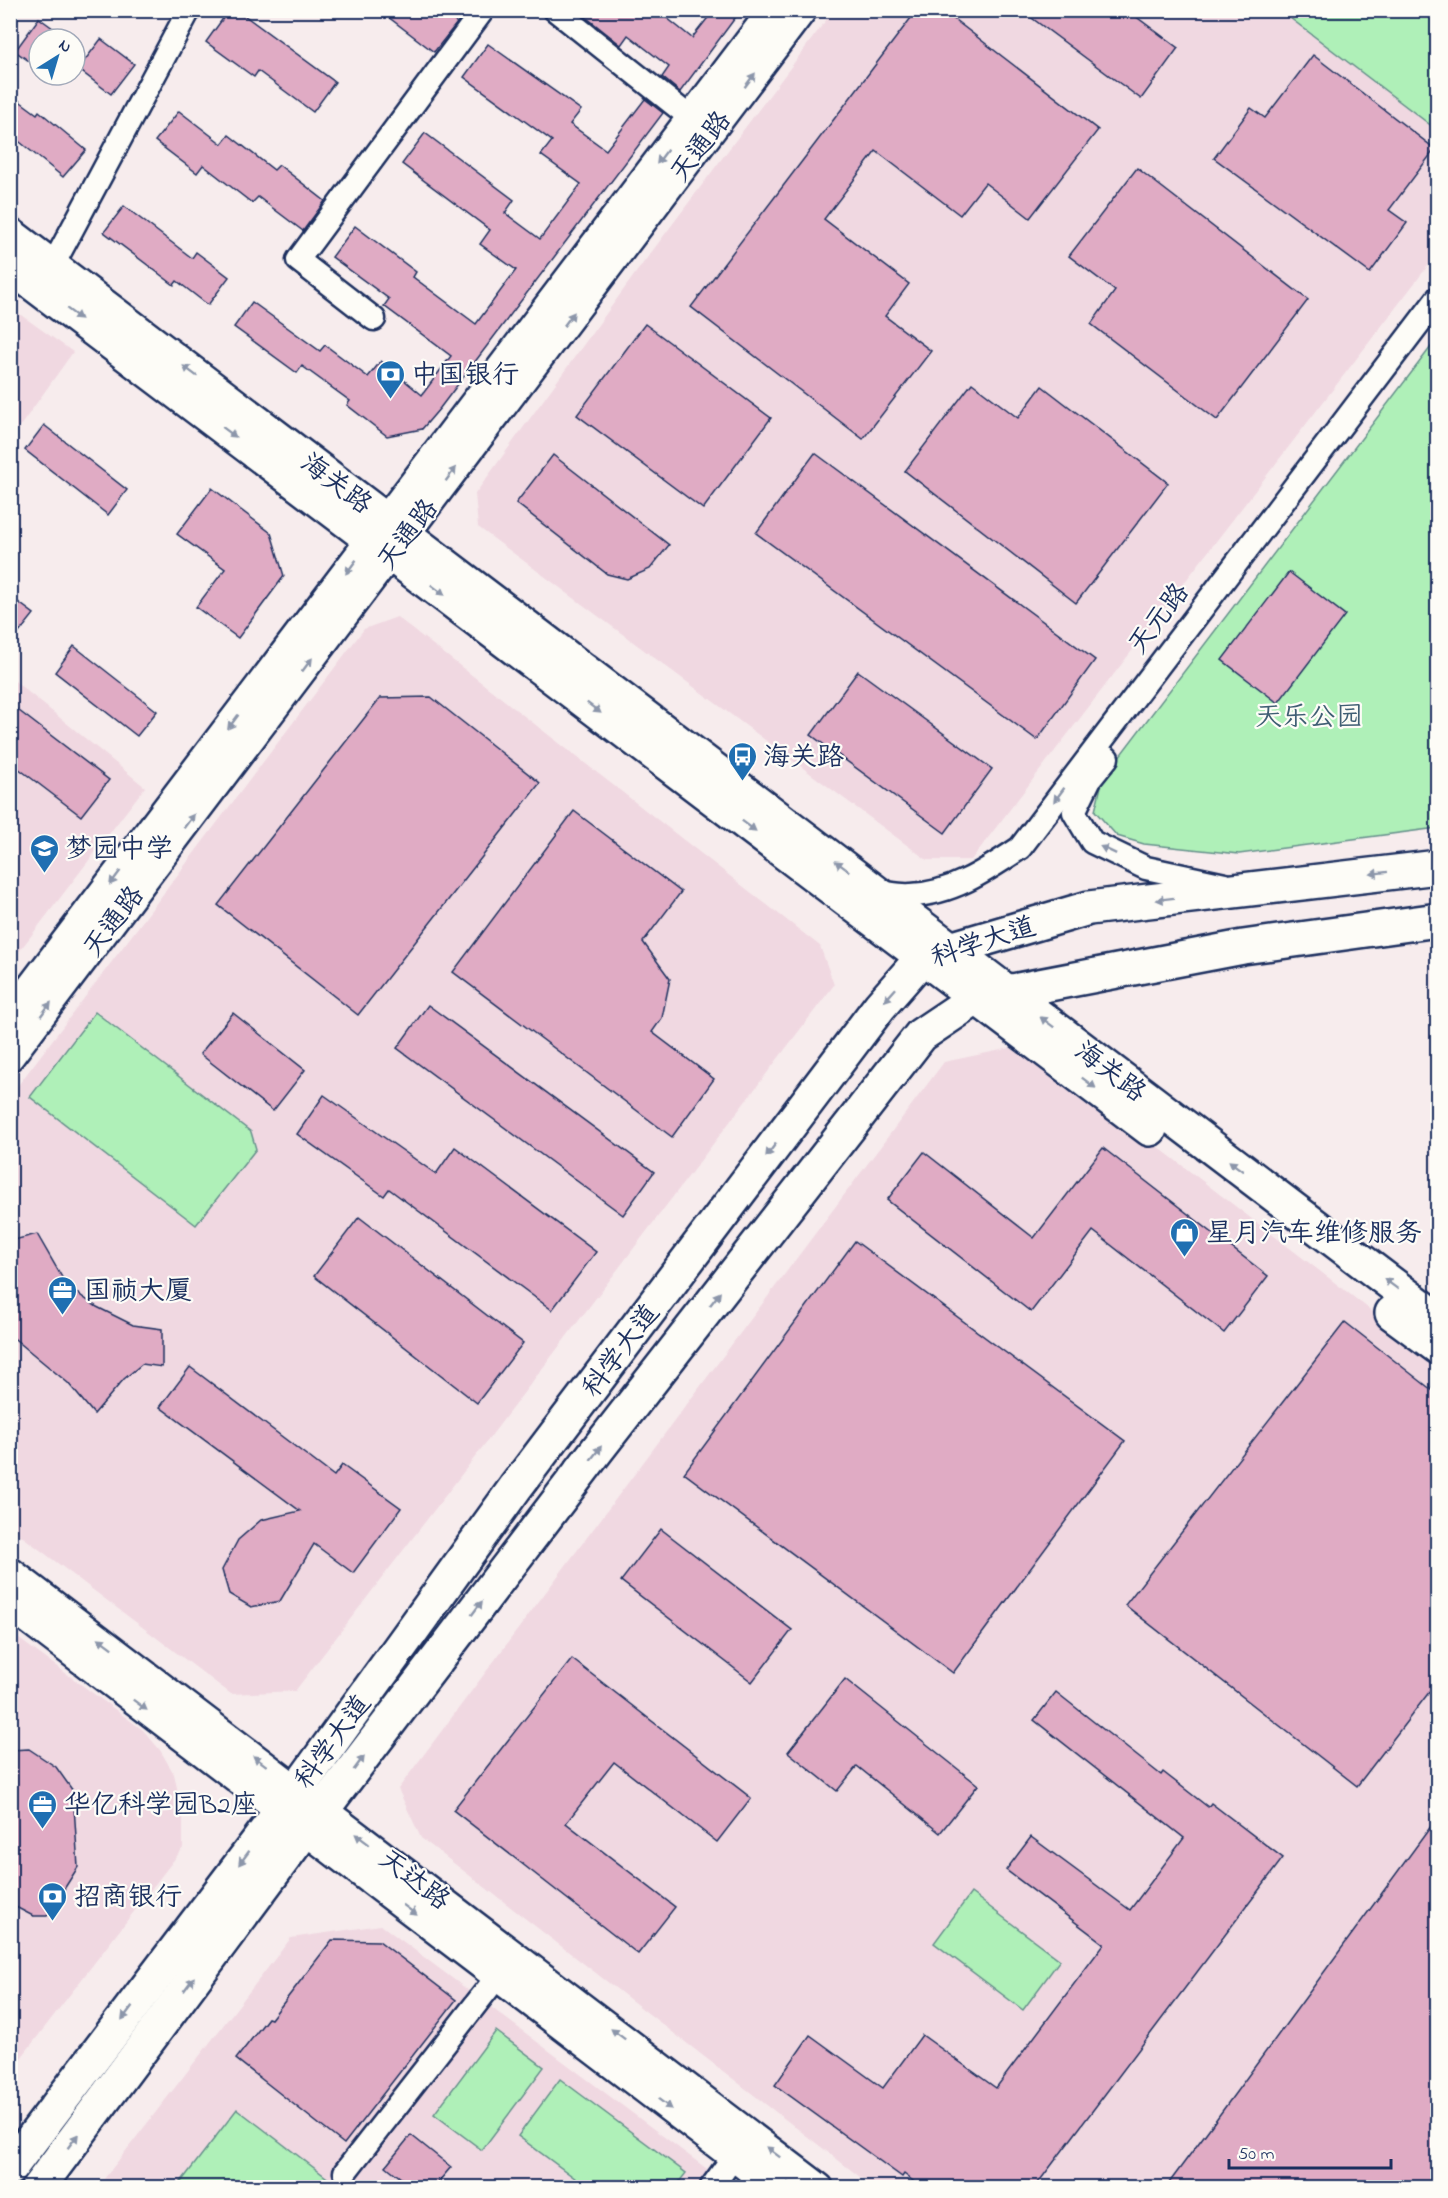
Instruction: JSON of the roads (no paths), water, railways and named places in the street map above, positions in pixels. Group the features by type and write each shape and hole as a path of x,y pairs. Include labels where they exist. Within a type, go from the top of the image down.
{"main road":[{"name":"海关路","path":"10,235 46,278 937,953 1008,993 1437,1319"},
{"name":"海关路","path":"10,266 46,278"},
{"name":"海关路","path":"389,538 875,891 937,953 976,998 1437,1347"},
{"name":"科学大道","path":"38,2187 301,1810 522,1479 880,1006 937,953 1089,908 1437,867"},
{"name":"科学大道","path":"10,2168 597,1450 921,1035 976,998 1244,947 1437,920"}],"street":[{"path":"46,278 189,10"},
{"path":"374,319 298,260 483,10"},
{"path":"555,10 692,118"},
{"name":"天通路","path":"10,1056 773,10"},
{"name":"天通路","path":"10,1015 389,538 802,10"},
{"name":"天元路","path":"875,891 910,896 934,892 978,876 1020,849 1437,298"},
{"name":"天元路","path":"1244,890 1146,867 1092,842 1074,812 1090,779 1437,323"},
{"name":"天达路","path":"10,1572 301,1810 497,1977 775,2187"},
{"name":"天达路","path":"10,1605 301,1810 819,2187"},
{"path":"345,2172 497,1977"},
{"path":"711,2187 734,2156"}],"place":[{"name":"中国银行","path":"390,400"},
{"name":"海关路","path":"742,782"},
{"name":"梦园中学","path":"44,874"},
{"name":"星月汽车维修服务","path":"1185,1258"},
{"name":"国祯大厦","path":"63,1316"},
{"name":"华亿科学园B2座","path":"43,1830"},
{"name":"招商银行","path":"53,1922"}],"park label":[{"name":"天乐公园","path":"1309,716"}]}
